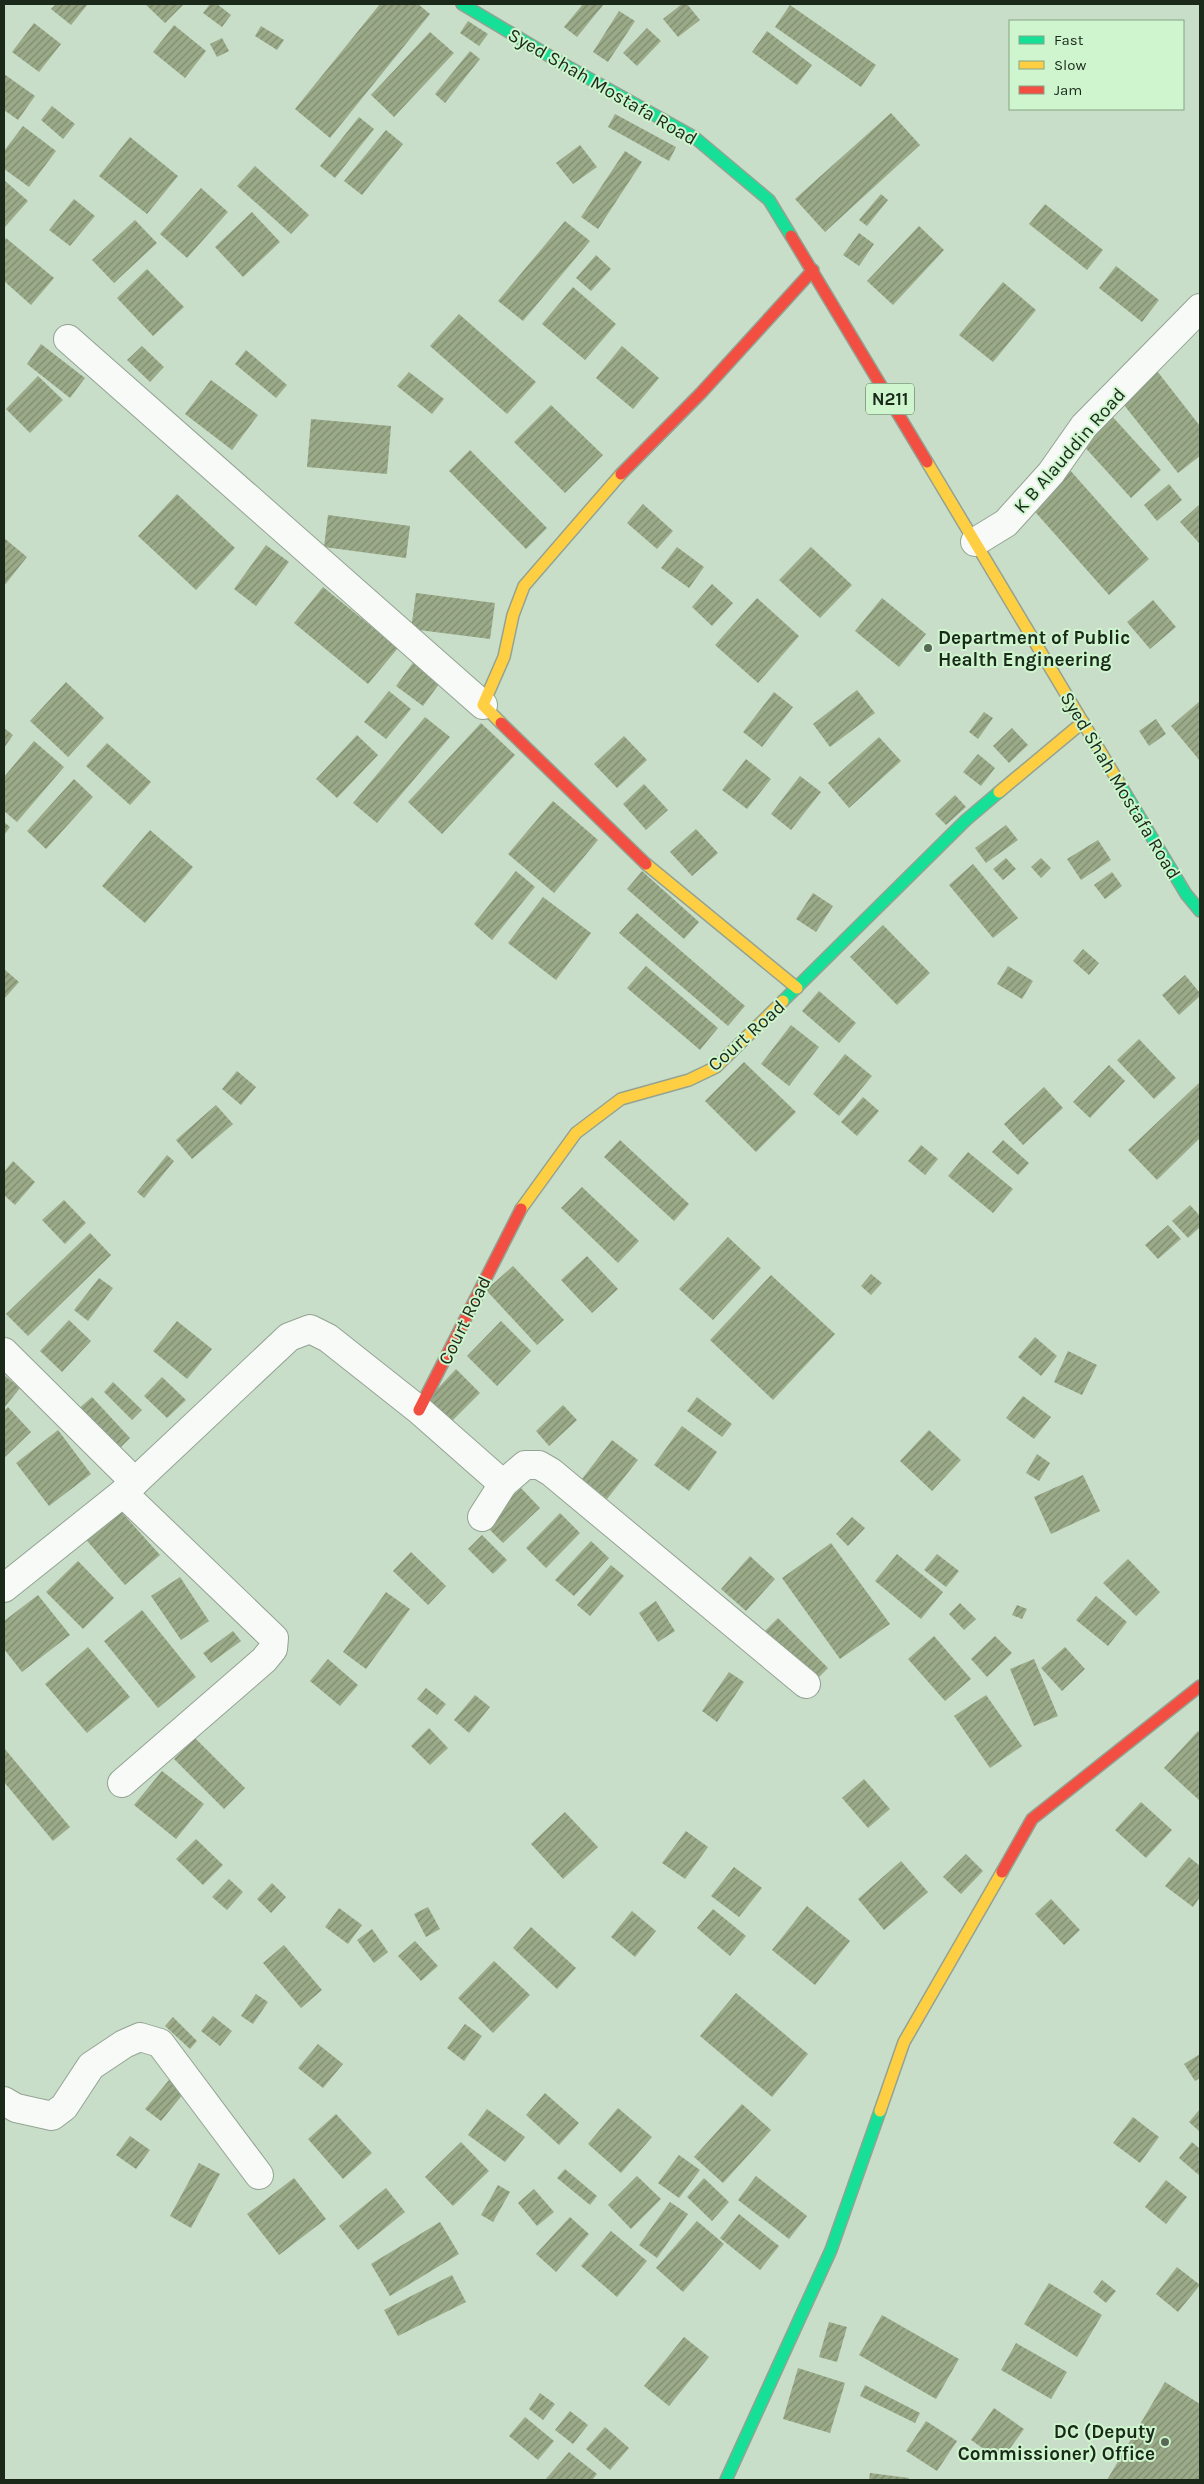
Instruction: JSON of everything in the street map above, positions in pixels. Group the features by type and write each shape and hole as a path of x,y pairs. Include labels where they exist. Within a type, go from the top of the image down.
{"main road":[{"name":"Syed Shah Mostafa Road","path":"462,4 556,60 694,136 769,200 813,270 1186,894 1200,911"},
{"path":"797,988 656,873 482,704 504,657 513,615 524,586 602,494 701,392 813,270"},
{"name":"Court Road","path":"419,1410 515,1218 576,1133 621,1099 690,1080 716,1067 966,820 1083,722"},
{"path":"726,2480 831,2250 904,2042 1032,1819 1200,1686"}],"street":[{"name":"K B Alauddin Road","path":"975,542 1006,523 1051,473 1084,426 1200,308"},
{"path":"68,339 482,704"},
{"path":"4,1588 129,1488 289,1336 310,1329 328,1338 419,1410 503,1484"},
{"path":"4,1352 129,1488 274,1638 273,1649 264,1660 122,1783"},
{"path":"482,1517 503,1484 525,1465 539,1465 551,1472 806,1684"},
{"path":"4,2101 16,2108 52,2116 64,2108 91,2066 124,2044 140,2037 160,2043 259,2175"}],"building":[{"path":"56,4 88,4 71,25 51,9"},
{"path":"145,4 184,4 165,23"},
{"path":"210,4 217,4 231,15 222,27 203,13"},
{"path":"380,4 418,4 430,14 330,138 295,109"},
{"path":"583,4 604,4 577,37 564,27"},
{"path":"682,4 687,4 700,20 678,37 663,19"},
{"path":"790,5 876,65 861,87 775,27"},
{"path":"619,11 635,21 608,62 593,52"},
{"path":"468,21 488,34 479,46 460,33"},
{"path":"34,23 61,44 39,72 12,52"},
{"path":"174,25 206,51 185,78 153,52"},
{"path":"261,26 284,40 277,50 255,36"},
{"path":"647,28 661,41 637,66 623,53"},
{"path":"767,31 812,65 797,85 752,52"},
{"path":"430,32 454,53 394,117 371,95"},
{"path":"222,38 229,51 217,57 210,44"},
{"path":"470,51 480,59 445,103 435,94"},
{"path":"4,74 35,96 18,120 4,110"},
{"path":"52,106 75,124 63,139 41,120"},
{"path":"891,113 920,145 825,232 795,199"},
{"path":"615,114 676,147 669,161 608,127"},
{"path":"359,117 374,129 335,178 320,166"},
{"path":"23,126 56,151 29,187 4,169 4,151"},
{"path":"386,130 403,144 362,195 344,181"},
{"path":"130,137 178,176 147,214 99,176"},
{"path":"580,145 597,167 573,184 556,163"},
{"path":"625,151 642,162 598,229 581,217"},
{"path":"255,166 309,215 291,234 237,186"},
{"path":"4,180 28,201 4,228"},
{"path":"201,188 228,212 187,258 160,234"},
{"path":"881,194 888,200 867,226 859,220"},
{"path":"74,199 95,216 70,246 49,230"},
{"path":"1045,204 1103,250 1087,270 1029,224"},
{"path":"252,212 280,242 243,277 215,247"},
{"path":"135,220 157,243 114,283 92,260"},
{"path":"565,221 590,241 523,321 498,301"},
{"path":"919,226 944,250 893,305 867,281"},
{"path":"859,233 874,244 859,266 843,255"},
{"path":"6,238 54,278 31,305 4,281 4,241"},
{"path":"596,255 611,269 591,291 576,278"},
{"path":"1116,266 1159,300 1142,322 1099,288"},
{"path":"147,269 184,307 153,336 117,298"},
{"path":"1003,282 1036,310 993,362 959,335"},
{"path":"573,287 616,324 585,360 542,324"},
{"path":"459,314 536,382 507,414 430,346"},
{"path":"41,344 85,378 70,398 27,364"},
{"path":"142,346 164,367 150,382 127,360"},
{"path":"622,346 659,378 633,409 596,378"},
{"path":"246,350 287,385 276,398 235,364"},
{"path":"1157,371 1200,426 1200,456 1178,473 1120,400"},
{"path":"409,372 444,399 432,414 397,386"},
{"path":"38,376 63,400 30,433 6,409"},
{"path":"211,380 258,415 232,450 185,414"},
{"path":"551,405 603,455 565,493 514,442"},
{"path":"1111,415 1161,470 1131,498 1081,443"},
{"path":"311,419 391,426 387,474 307,467"},
{"path":"470,450 547,528 526,549 449,471"},
{"path":"1069,469 1149,559 1109,595 1029,505"},
{"path":"1169,484 1182,500 1157,521 1144,505"},
{"path":"177,494 235,548 196,590 138,536"},
{"path":"643,504 673,531 657,549 627,523"},
{"path":"1200,504 1200,544 1180,522"},
{"path":"328,515 410,526 406,558 324,547"},
{"path":"4,538 27,557 4,586"},
{"path":"266,545 289,562 256,606 234,589"},
{"path":"677,547 704,567 689,588 661,568"},
{"path":"811,547 852,585 820,618 779,580"},
{"path":"712,584 733,603 712,626 692,607"},
{"path":"323,587 398,648 368,684 294,623"},
{"path":"416,593 495,603 490,639 411,629"},
{"path":"757,598 799,636 758,683 715,645"},
{"path":"882,598 926,634 899,667 855,631"},
{"path":"1153,600 1176,627 1150,649 1127,622"},
{"path":"415,660 442,680 423,706 396,686"},
{"path":"66,682 104,718 68,757 30,721"},
{"path":"857,690 875,713 830,747 813,724"},
{"path":"389,691 411,709 386,739 364,722"},
{"path":"774,692 793,707 762,747 743,732"},
{"path":"1200,701 1200,761 1171,726"},
{"path":"984,712 993,718 978,739 969,732"},
{"path":"425,717 450,737 377,823 353,803"},
{"path":"1156,719 1166,734 1149,746 1139,731"},
{"path":"481,723 515,755 442,834 408,802"},
{"path":"4,728 13,735 4,748"},
{"path":"1012,728 1028,745 1009,763 993,746"},
{"path":"357,735 378,755 337,798 316,779"},
{"path":"624,736 647,760 617,788 594,764"},
{"path":"879,737 901,761 849,808 828,783"},
{"path":"34,741 64,767 17,822 4,811 4,777"},
{"path":"107,743 151,782 130,805 86,766"},
{"path":"978,754 995,768 981,786 963,772"},
{"path":"746,759 771,779 747,809 722,790"},
{"path":"800,776 821,792 791,830 771,814"},
{"path":"74,779 93,797 46,849 27,831"},
{"path":"644,784 668,810 646,830 623,804"},
{"path":"955,795 966,807 946,825 935,814"},
{"path":"553,801 598,840 554,893 508,854"},
{"path":"4,822 10,827 4,835"},
{"path":"1006,825 1018,840 986,863 975,848"},
{"path":"696,829 718,853 692,876 670,852"},
{"path":"150,830 193,867 145,923 102,886"},
{"path":"1098,840 1111,860 1081,880 1067,859"},
{"path":"1006,858 1016,869 1003,880 993,869"},
{"path":"1041,858 1051,868 1041,878 1031,867"},
{"path":"973,864 1018,918 993,938 949,885"},
{"path":"516,871 535,887 492,940 474,924"},
{"path":"642,871 699,922 684,939 627,889"},
{"path":"1112,872 1122,886 1105,899 1094,885"},
{"path":"813,893 833,906 816,932 796,919"},
{"path":"543,897 591,933 556,980 508,943"},
{"path":"637,913 745,1006 728,1026 619,933"},
{"path":"883,925 930,973 897,1005 850,957"},
{"path":"1083,949 1099,963 1089,975 1073,961"},
{"path":"646,966 718,1028 700,1050 627,988"},
{"path":"1008,966 1033,981 1022,999 997,984"},
{"path":"4,969 19,982 4,999"},
{"path":"1185,975 1200,993 1200,996 1179,1015 1162,995"},
{"path":"819,991 856,1023 839,1043 802,1011"},
{"path":"791,1025 819,1047 789,1086 761,1064"},
{"path":"1139,1039 1176,1078 1154,1099 1117,1060"},
{"path":"845,1054 872,1076 839,1116 813,1094"},
{"path":"744,1062 796,1112 756,1152 705,1101"},
{"path":"1109,1065 1125,1081 1090,1118 1073,1102"},
{"path":"237,1071 256,1087 241,1105 222,1089"},
{"path":"1199,1083 1200,1138 1157,1180 1128,1150"},
{"path":"1044,1087 1063,1108 1023,1145 1004,1124"},
{"path":"863,1097 879,1111 857,1136 841,1122"},
{"path":"216,1105 233,1124 192,1159 176,1140"},
{"path":"620,1140 689,1204 674,1221 604,1157"},
{"path":"1003,1140 1029,1163 1018,1175 992,1152"},
{"path":"921,1145 938,1159 925,1175 908,1161"},
{"path":"968,1152 1013,1189 993,1213 948,1176"},
{"path":"167,1155 174,1161 144,1198 137,1192"},
{"path":"13,1161 35,1182 15,1205 4,1195 4,1172"},
{"path":"582,1187 639,1241 618,1263 561,1208"},
{"path":"64,1200 86,1223 65,1244 42,1220"},
{"path":"1190,1205 1200,1216 1200,1227 1188,1238 1172,1221"},
{"path":"1168,1225 1181,1239 1158,1259 1145,1245"},
{"path":"90,1233 111,1255 28,1336 6,1314"},
{"path":"728,1237 761,1268 713,1320 679,1289"},
{"path":"587,1256 618,1289 592,1313 561,1280"},
{"path":"513,1266 564,1320 537,1345 486,1290"},
{"path":"871,1274 882,1283 871,1295 861,1286"},
{"path":"771,1275 835,1334 773,1400 710,1340"},
{"path":"99,1278 113,1288 88,1321 74,1310"},
{"path":"69,1320 91,1341 62,1372 40,1351"},
{"path":"177,1321 212,1349 187,1379 153,1351"},
{"path":"501,1321 531,1351 497,1386 467,1356"},
{"path":"1035,1337 1057,1356 1041,1376 1018,1357"},
{"path":"1068,1351 1097,1365 1082,1395 1054,1382"},
{"path":"456,1369 480,1393 450,1423 427,1400"},
{"path":"4,1375 20,1388 4,1408"},
{"path":"162,1377 186,1400 167,1418 144,1396"},
{"path":"113,1382 142,1410 132,1420 104,1392"},
{"path":"1023,1396 1051,1417 1034,1439 1006,1418"},
{"path":"92,1397 130,1438 115,1453 76,1411"},
{"path":"697,1397 732,1424 722,1437 687,1411"},
{"path":"563,1405 577,1420 549,1446 536,1431"},
{"path":"8,1407 31,1432 4,1458 4,1411"},
{"path":"682,1426 717,1452 689,1491 654,1465"},
{"path":"58,1430 91,1474 49,1506 16,1463"},
{"path":"929,1430 961,1460 932,1491 900,1461"},
{"path":"612,1440 638,1460 607,1499 582,1479"},
{"path":"1037,1454 1050,1463 1039,1481 1026,1473"},
{"path":"1083,1475 1100,1511 1051,1534 1034,1497"},
{"path":"521,1488 540,1508 503,1543 484,1524"},
{"path":"117,1507 160,1555 125,1585 83,1536"},
{"path":"560,1513 580,1533 546,1568 526,1548"},
{"path":"852,1517 865,1528 848,1546 836,1534"},
{"path":"482,1535 507,1560 493,1574 468,1549"},
{"path":"591,1541 609,1558 574,1596 555,1580"},
{"path":"831,1543 890,1624 840,1659 782,1578"},
{"path":"411,1552 446,1586 428,1605 393,1571"},
{"path":"897,1554 943,1592 921,1619 875,1581"},
{"path":"937,1554 959,1571 946,1587 924,1570"},
{"path":"750,1556 775,1579 746,1611 721,1589"},
{"path":"1128,1559 1160,1592 1136,1616 1103,1583"},
{"path":"78,1561 114,1598 83,1629 46,1592"},
{"path":"611,1565 624,1576 590,1616 577,1605"},
{"path":"180,1577 209,1621 181,1640 151,1596"},
{"path":"386,1592 410,1609 366,1669 343,1652"},
{"path":"38,1595 70,1635 22,1672 4,1649 4,1621"},
{"path":"1096,1596 1127,1622 1108,1646 1076,1620"},
{"path":"656,1601 675,1631 658,1642 639,1613"},
{"path":"960,1603 976,1619 964,1630 949,1614"},
{"path":"1017,1605 1027,1609 1022,1619 1012,1615"},
{"path":"142,1610 196,1677 158,1708 104,1641"},
{"path":"778,1618 828,1668 813,1683 763,1633"},
{"path":"233,1631 241,1641 211,1663 203,1653"},
{"path":"934,1636 971,1679 945,1701 908,1659"},
{"path":"995,1636 1012,1653 987,1677 971,1659"},
{"path":"88,1647 130,1697 87,1733 45,1684"},
{"path":"1065,1647 1085,1669 1062,1691 1041,1668"},
{"path":"328,1659 358,1685 340,1706 310,1681"},
{"path":"1034,1659 1058,1716 1034,1726 1010,1669"},
{"path":"729,1672 744,1682 717,1722 702,1711"},
{"path":"426,1688 446,1704 437,1715 417,1699"},
{"path":"475,1695 490,1707 469,1733 454,1720"},
{"path":"986,1695 1022,1746 990,1768 954,1716"},
{"path":"429,1728 448,1748 430,1765 411,1746"},
{"path":"1198,1731 1200,1733 1200,1801 1164,1768"},
{"path":"195,1738 245,1788 224,1809 174,1759"},
{"path":"4,1748 70,1827 53,1841 4,1782"},
{"path":"162,1771 204,1804 176,1839 134,1805"},
{"path":"864,1779 890,1809 868,1828 842,1798"},
{"path":"1141,1802 1172,1830 1146,1858 1115,1830"},
{"path":"565,1812 598,1847 563,1879 531,1844"},
{"path":"686,1831 708,1847 685,1879 662,1863"},
{"path":"196,1839 223,1865 203,1885 176,1859"},
{"path":"966,1854 983,1871 961,1894 943,1877"},
{"path":"1189,1857 1200,1866 1200,1897 1193,1907 1165,1886"},
{"path":"901,1861 928,1892 884,1930 858,1899"},
{"path":"734,1867 762,1888 739,1917 711,1896"},
{"path":"229,1879 243,1892 227,1910 212,1897"},
{"path":"272,1883 286,1897 271,1913 257,1899"},
{"path":"1051,1899 1080,1930 1064,1945 1035,1914"},
{"path":"807,1906 850,1941 815,1985 772,1950"},
{"path":"428,1907 440,1929 426,1937 414,1914"},
{"path":"339,1908 362,1925 348,1944 325,1927"},
{"path":"713,1909 746,1936 730,1956 697,1928"},
{"path":"632,1911 656,1931 635,1957 611,1937"},
{"path":"531,1927 576,1968 557,1989 513,1948"},
{"path":"372,1929 388,1952 374,1963 357,1940"},
{"path":"415,1941 438,1966 421,1981 398,1956"},
{"path":"284,1945 322,1990 301,2008 263,1963"},
{"path":"494,1961 530,1995 493,2033 458,1998"},
{"path":"736,1993 808,2054 772,2097 700,2036"},
{"path":"256,1994 268,2002 253,2024 241,2016"},
{"path":"213,2016 232,2031 220,2046 201,2031"},
{"path":"173,2017 197,2041 190,2049 165,2026"},
{"path":"465,2024 482,2036 464,2061 447,2048"},
{"path":"318,2044 343,2064 323,2088 298,2068"},
{"path":"1200,2054 1200,2078 1195,2081 1184,2064"},
{"path":"169,2080 184,2093 161,2121 145,2109"},
{"path":"545,2093 579,2123 559,2145 526,2115"},
{"path":"742,2104 771,2130 723,2183 694,2157"},
{"path":"618,2108 652,2137 621,2173 588,2144"},
{"path":"487,2109 525,2137 505,2162 468,2135"},
{"path":"1200,2109 1200,2132 1189,2122"},
{"path":"336,2114 372,2153 343,2179 308,2139"},
{"path":"1133,2117 1159,2137 1140,2163 1113,2143"},
{"path":"130,2136 150,2150 136,2169 116,2155"},
{"path":"461,2142 489,2171 453,2206 425,2177"},
{"path":"1192,2142 1200,2149 1200,2176 1179,2158"},
{"path":"679,2155 700,2170 679,2198 658,2183"},
{"path":"199,2163 220,2174 191,2228 170,2216"},
{"path":"565,2169 597,2196 590,2205 557,2178"},
{"path":"637,2176 661,2199 631,2229 608,2205"},
{"path":"756,2176 807,2216 789,2239 738,2200"},
{"path":"294,2178 326,2219 279,2255 247,2214"},
{"path":"704,2178 729,2202 712,2221 687,2197"},
{"path":"1166,2180 1187,2197 1166,2224 1145,2207"},
{"path":"498,2185 510,2192 493,2222 481,2215"},
{"path":"386,2188 405,2212 358,2250 339,2226"},
{"path":"534,2189 554,2212 537,2226 518,2203"},
{"path":"670,2202 688,2214 657,2258 639,2245"},
{"path":"739,2214 779,2246 760,2270 720,2238"},
{"path":"570,2217 589,2234 556,2272 536,2254"},
{"path":"697,2221 724,2244 683,2292 656,2268"},
{"path":"440,2222 459,2254 390,2296 371,2264"},
{"path":"611,2231 647,2261 617,2297 581,2266"},
{"path":"1177,2267 1200,2285 1178,2312 1156,2294"},
{"path":"452,2275 466,2302 398,2336 384,2310"},
{"path":"1102,2280 1116,2291 1106,2303 1093,2292"},
{"path":"1049,2283 1102,2315 1077,2357 1024,2324"},
{"path":"882,2315 959,2359 936,2399 859,2355"},
{"path":"829,2322 847,2327 837,2362 819,2357"},
{"path":"684,2337 709,2357 669,2406 644,2386"},
{"path":"1016,2343 1067,2372 1051,2399 1001,2370"},
{"path":"798,2368 845,2383 830,2433 783,2419"},
{"name":"DC (Deputy Commissioner) Office","path":"1165,2382 1200,2404 1200,2480 1107,2480"},
{"path":"865,2385 920,2413 915,2423 860,2396"},
{"path":"540,2393 555,2404 543,2420 529,2409"},
{"path":"994,2408 1024,2429 1001,2461 971,2440"},
{"path":"570,2411 588,2425 573,2444 555,2430"},
{"path":"525,2417 554,2441 538,2460 509,2436"},
{"path":"926,2421 957,2441 937,2471 906,2451"},
{"path":"605,2427 629,2448 610,2470 586,2449"},
{"path":"569,2452 597,2474 592,2480 545,2480"},
{"path":"870,2473 909,2478 909,2480 869,2480"}],"traffic: fast":[{"path":"462,4 556,60 694,137 769,200 791,236"},
{"path":"1118,781 1186,894 1200,911"},
{"path":"783,1001 966,820 999,792"},
{"path":"726,2480 831,2250 880,2111"}],"traffic: slow":[{"path":"927,462 1118,781"},
{"path":"501,723 483,705 504,657 513,615 524,586 621,474"},
{"path":"999,792 1083,722"},
{"path":"646,864 797,988"},
{"path":"521,1209 576,1133 621,1099 689,1080 716,1067 783,1001"},
{"path":"880,2111 904,2042 1002,1872"}],"traffic: jam":[{"path":"791,236 927,462"},
{"path":"621,474 701,393 813,270"},
{"path":"501,723 646,864"},
{"path":"419,1410 521,1209"},
{"path":"1002,1872 1032,1819 1200,1686"}],"place":[{"name":"Department of Public Health Engineering","path":"928,648"},
{"name":"DC (Deputy Commissioner) Office","path":"1165,2442"}]}
